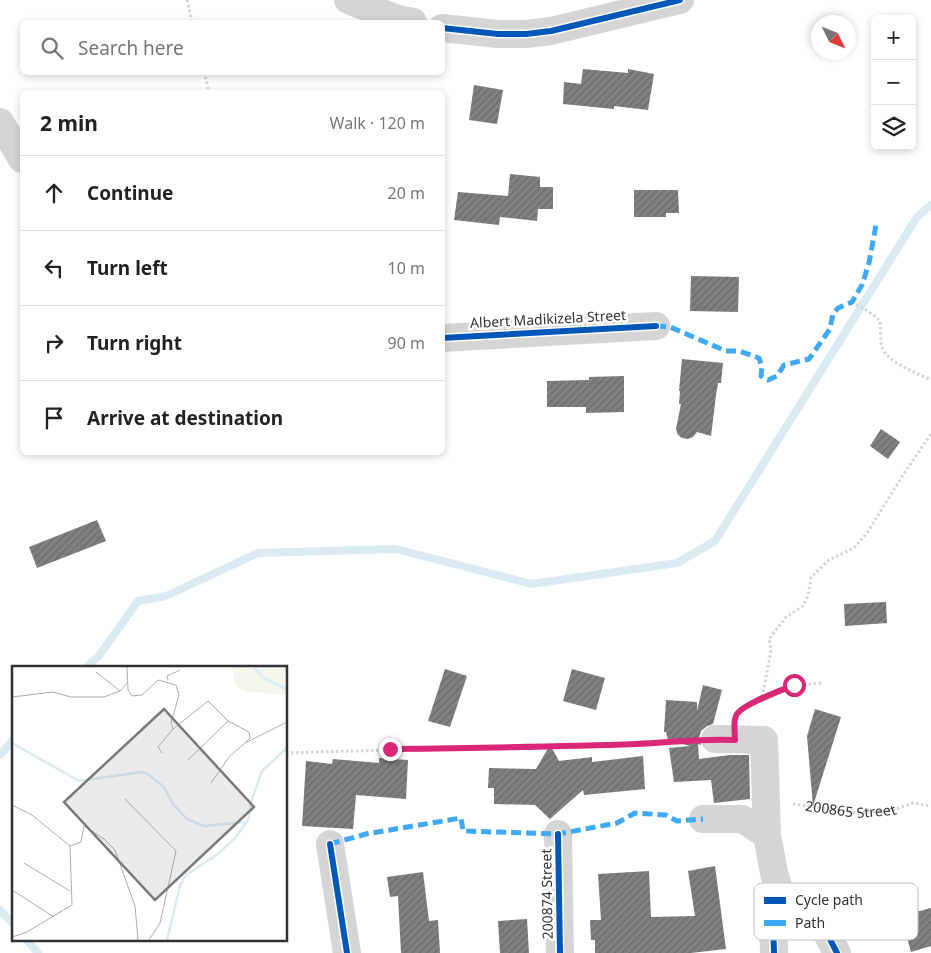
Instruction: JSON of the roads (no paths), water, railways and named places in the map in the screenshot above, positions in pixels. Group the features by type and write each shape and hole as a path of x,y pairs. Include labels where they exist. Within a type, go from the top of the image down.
{"street":[{"path":"348,0 388,16 405,20"},
{"path":"445,28 498,34 526,34 551,31 680,0"},
{"path":"0,122 20,156"},
{"name":"Albert Madikizela Street","path":"445,338 656,326"},
{"path":"725,739 764,740 767,836 776,883"},
{"path":"703,819 742,819 767,836"},
{"name":"200874 Street","path":"558,834 560,953"},
{"path":"330,844 347,953"},
{"path":"774,940 774,953"},
{"path":"830,940 837,953"}],"waterway":[{"path":"87,666 98,657 138,601 166,596 258,553 396,549 532,584 677,563 715,541 917,217 931,205"},
{"path":"0,755 12,741"},
{"path":"0,910 12,923"},
{"path":"27,940 38,953"}]}
